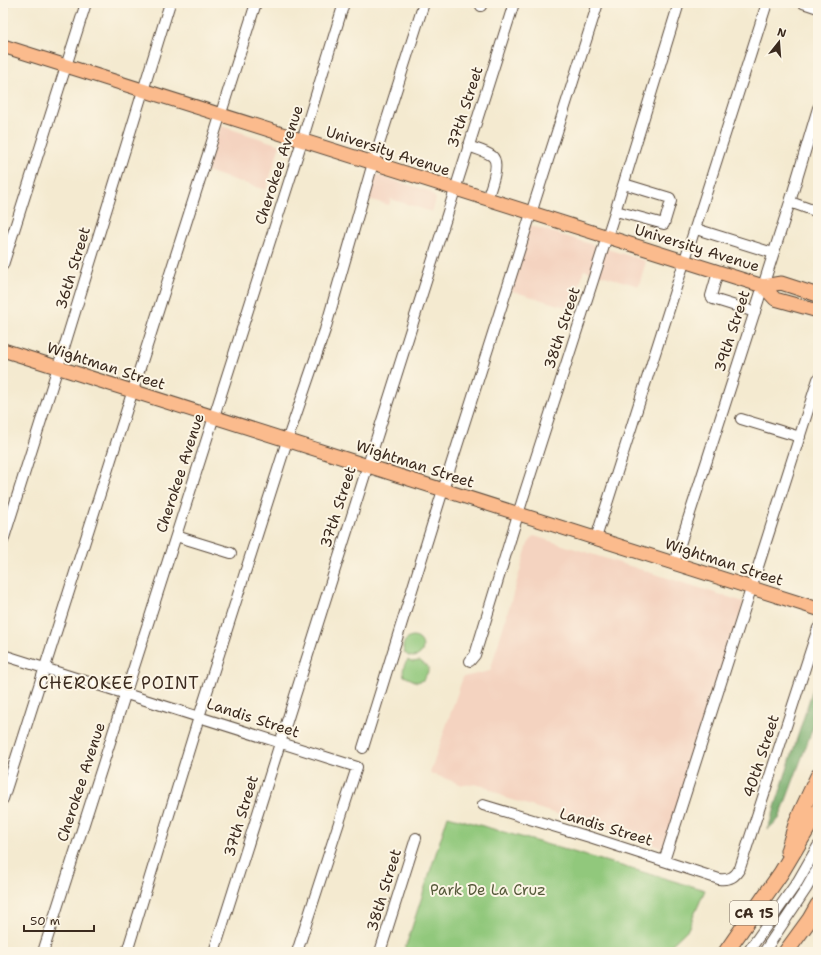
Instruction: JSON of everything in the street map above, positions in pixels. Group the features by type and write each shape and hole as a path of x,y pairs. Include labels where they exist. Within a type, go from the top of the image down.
{"highway":[{"path":"781,874 797,821 818,776"},
{"name":"CA 15","path":"726,952 781,874 818,811"},
{"name":"CA 15","path":"786,952 810,920 818,905"}],"main road":[{"name":"University Avenue","path":"3,46 763,286 780,283 818,295"},
{"name":"University Avenue","path":"763,286 775,299 818,311"},
{"name":"Wightman Street","path":"3,350 818,609"}],"street":[{"path":"3,265 65,65 86,3"},
{"name":"36th Street","path":"3,541 58,368 170,3"},
{"path":"3,799 256,3"},
{"name":"Cherokee Avenue","path":"43,952 302,141 344,3"},
{"path":"127,952 199,717 287,441 325,330 373,163 424,3"},
{"name":"37th Street","path":"214,952 514,3"},
{"path":"363,748 443,490 598,3"},
{"name":"38th Street","path":"470,660 474,655 616,211 680,3"},
{"path":"596,538 686,262 767,3"},
{"path":"803,3 818,8"},
{"name":"39th Street","path":"674,563 774,253 818,108"},
{"path":"468,146 492,156 496,160 487,199"},
{"path":"616,211 664,224 671,201 670,198 624,184"},
{"path":"790,202 818,212"},
{"path":"696,229 774,253"},
{"path":"718,272 711,296 713,299 755,312"},
{"path":"664,861 818,379"},
{"path":"742,419 800,438"},
{"path":"176,536 231,553"},
{"name":"40th Street","path":"719,879 725,880 732,878 737,874 740,868 818,628"},
{"name":"Landis Street","path":"3,655 356,767 297,952"},
{"name":"Landis Street","path":"483,805 719,879"},
{"name":"38th Street","path":"380,952 416,838"},
{"path":"748,952 798,881 818,846"},
{"path":"764,952 806,889 818,868"}],"shaded area":[{"path":"221,126 280,145 266,190 206,171"},
{"path":"375,174 431,192 436,199 432,212 391,199 389,205 368,199"},
{"path":"529,225 646,261 639,286 584,270 572,309 509,290"},
{"path":"534,536 744,602 666,849 506,798 487,787 474,784 463,785 430,773 463,677 490,671 528,544"}],"green space":[{"path":"413,637 420,640 423,647 420,654 413,657 406,654 403,647 406,640"},
{"path":"408,660 411,662 420,661 428,667 428,672 423,680 417,682 404,676 403,672 405,663"},
{"path":"818,673 818,714 779,819 768,829"},
{"name":"Park De La Cruz","path":"448,816 705,890 688,929 664,952 404,952"}],"district":[{"name":"CHEROKEE POINT","path":"119,683"}]}
